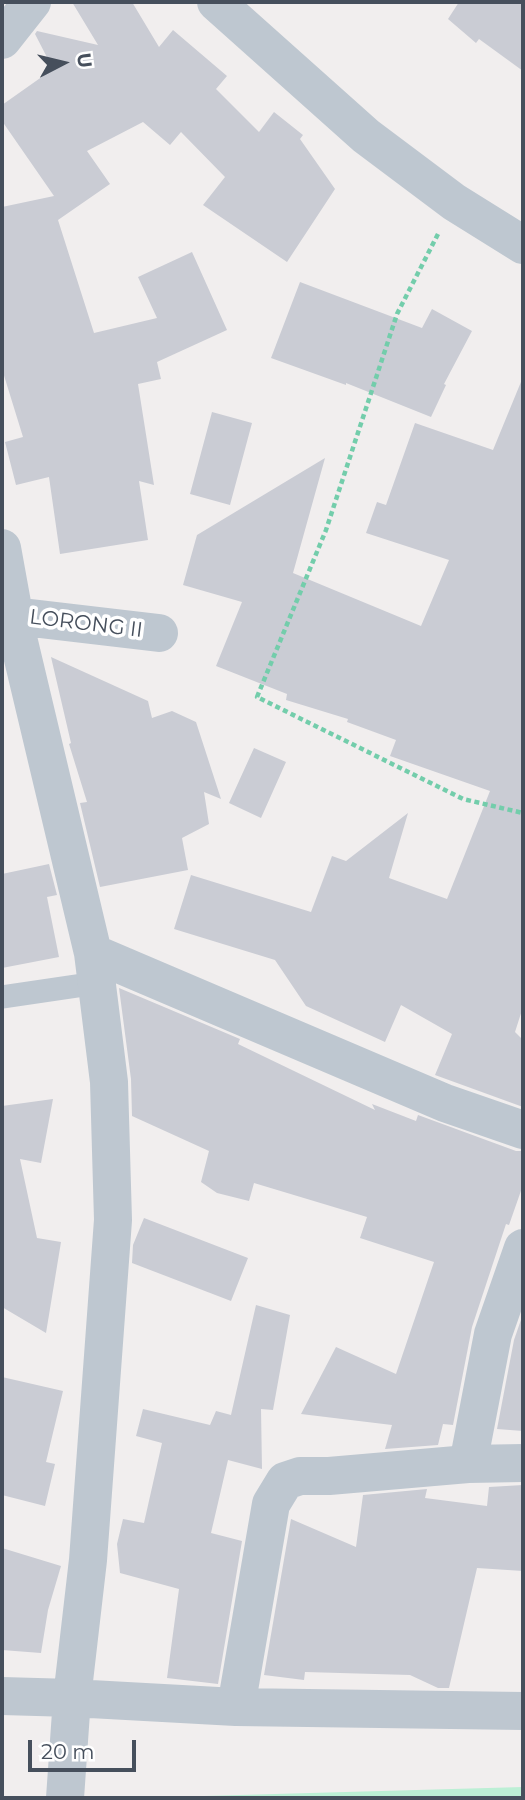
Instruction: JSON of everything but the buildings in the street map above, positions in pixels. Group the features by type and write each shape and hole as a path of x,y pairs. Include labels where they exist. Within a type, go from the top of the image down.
{"street":[{"path":"2,40 32,2"},
{"path":"216,2 366,136 454,202 523,245"},
{"path":"2,548 14,616 95,968 109,1082 113,1220 88,1560 72,1698 65,1798"},
{"name":"LORONG II","path":"14,616 159,633"},
{"path":"95,968 445,1103 523,1130"},
{"path":"468,1464 493,1334 523,1248"},
{"path":"236,1707 271,1504 285,1481 300,1476 468,1464 523,1463"},
{"path":"2,1696 236,1707 523,1712"}],"lane":[{"path":"2,997 95,968"}],"path":[{"path":"454,202 397,314 326,530 257,697 463,799 523,813"}],"green space":[{"path":"523,1787 523,1798 133,1798"}]}
